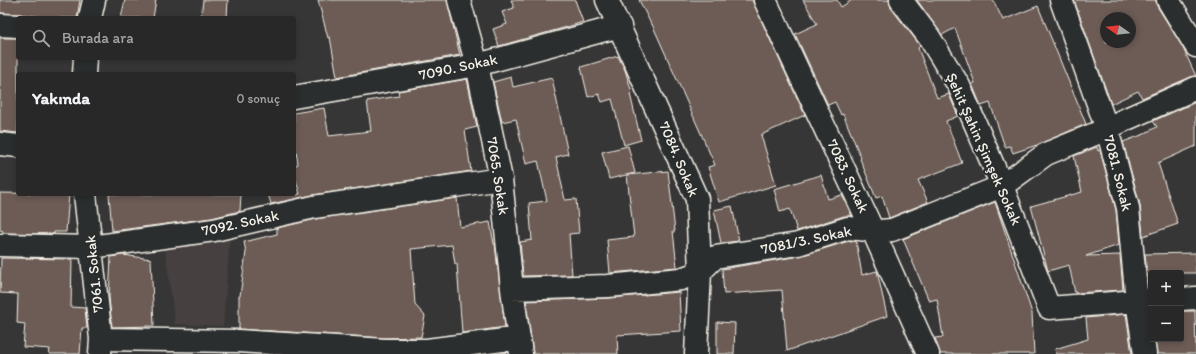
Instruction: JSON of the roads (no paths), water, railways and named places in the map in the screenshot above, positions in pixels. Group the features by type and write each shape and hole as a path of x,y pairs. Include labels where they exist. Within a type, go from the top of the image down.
{"street":[{"path":"90,16 94,0"},
{"name":"7065. Sokak","path":"459,0 477,65 501,179 512,289 520,346"},
{"name":"7084. Sokak","path":"608,0 698,200 700,272 696,354"},
{"name":"7083. Sokak","path":"765,0 873,231 928,354"},
{"name":"Şehit Şahin Şimşek Sokak","path":"901,0 929,37 959,86 1002,186 1049,308 1144,300"},
{"name":"7081. Sokak","path":"1061,0 1107,129 1128,208 1144,300 1145,354"},
{"path":"1168,0 1196,46"},
{"path":"0,25 16,26"},
{"name":"7090. Sokak","path":"296,97 477,65 620,26"},
{"path":"84,72 85,60"},
{"name":"7081/3. Sokak","path":"512,289 630,284 681,279 700,272 715,258 798,244 848,228 873,231 892,230 1002,186 1046,154 1107,129 1196,88"},
{"path":"0,144 16,146"},
{"name":"7092. Sokak","path":"0,245 91,247 214,230 314,207 501,179"},
{"name":"7061. Sokak","path":"85,196 100,347"},
{"path":"1184,299 1196,298"},
{"path":"100,347 238,341 385,350 427,350 520,346"}]}
